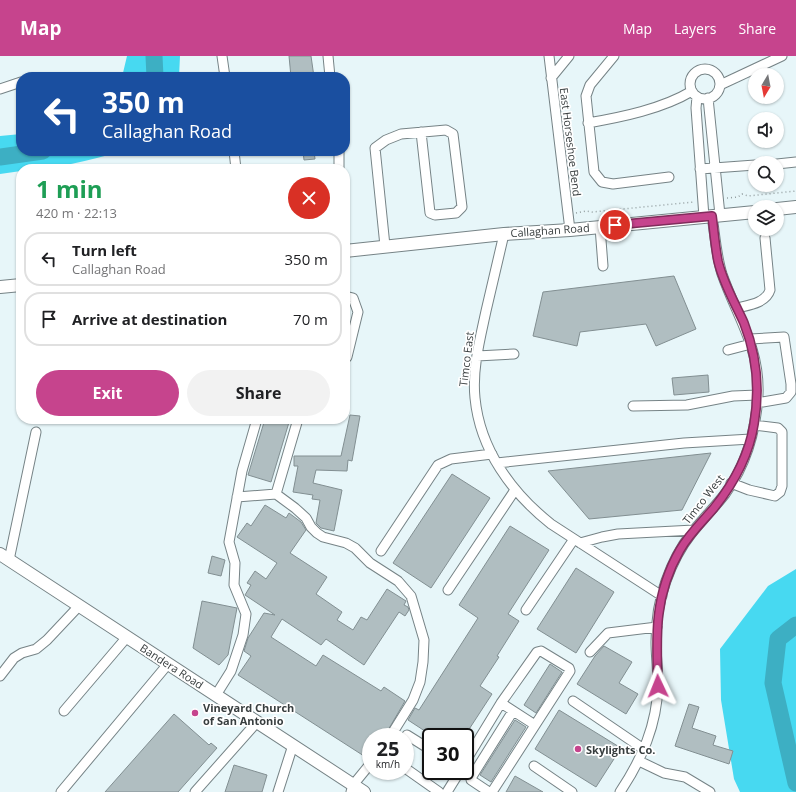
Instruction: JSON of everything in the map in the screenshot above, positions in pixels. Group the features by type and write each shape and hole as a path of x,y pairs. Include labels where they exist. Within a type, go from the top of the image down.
{"main road":[{"path":"784,208 796,207"},
{"name":"Callaghan Road","path":"350,250 504,234 570,230 748,213"},
{"path":"0,287 16,285"},
{"name":"Bandera Road","path":"4,557 257,722 352,788 364,792"}],"street":[{"path":"222,56 224,72"},
{"path":"328,56 330,72"},
{"name":"East Horseshoe Bend","path":"549,56 570,230"},
{"path":"551,78 569,56"},
{"path":"614,56 590,85 586,96 594,172 602,182 613,184 669,177"},
{"path":"720,85 782,56"},
{"path":"588,123 626,116 694,94 701,98 708,98 716,94 720,85 720,80 714,72 705,68 700,69 692,75 689,84 694,94 696,108 700,168 712,216"},
{"path":"0,89 16,84"},
{"path":"708,98 716,167 712,216"},
{"path":"385,246 375,148 386,140 401,134 421,132 446,130 453,134 462,207 456,213 435,215 430,213 421,132"},
{"path":"784,163 796,162"},
{"path":"700,168 748,165"},
{"name":"Timco West","path":"620,792 645,750 650,734 658,686 656,641 657,627 662,596 672,566 680,550 694,530 714,508 739,470 751,439 754,425 757,399 757,374 750,342 718,261 712,216"},
{"path":"600,227 603,266"},
{"name":"Timco East","path":"504,234 478,346 474,381 477,414 482,433 497,463 515,490 535,512 662,596"},
{"path":"737,308 759,302 764,299 770,290 765,238"},
{"path":"350,297 353,298 358,312 350,342"},
{"path":"633,406 687,404 733,396 757,399 786,398 791,392 784,337 750,342 728,350"},
{"path":"477,356 514,354"},
{"path":"216,695 230,672 243,635 246,614 234,585 234,563 229,542 242,471 255,424"},
{"path":"276,494 297,424"},
{"path":"731,483 749,490 775,496 780,492 782,486 782,432 778,428 754,425"},
{"path":"4,557 36,432"},
{"path":"497,463 684,443 751,439"},
{"path":"381,551 438,464 450,459 492,454"},
{"path":"448,590 515,490"},
{"path":"237,497 276,494 306,518 311,527 317,533 323,537 346,543 370,563 398,581 411,596 424,640 423,662 420,682 413,700 396,728"},
{"path":"526,610 577,541 618,534 694,530"},
{"path":"0,676 14,658 22,653 36,649 47,640 79,606"},
{"path":"590,652 608,633 657,627"},
{"path":"64,711 127,637"},
{"path":"474,747 501,703 537,652 541,651 569,668 570,671 492,792"},
{"path":"61,792 168,664"},
{"path":"573,701 645,750"},
{"path":"501,703 535,725"},
{"path":"489,792 471,778 512,711"},
{"path":"195,792 257,722"},
{"path":"278,792 293,746"},
{"path":"639,761 664,773 685,777 710,792"},
{"path":"534,766 572,792"},
{"path":"414,774 439,792"},
{"path":"352,788 362,775"},
{"path":"447,792 454,780"}],"path":[{"path":"729,198 738,197 742,194 748,196 796,191"},
{"path":"579,213 587,211 592,212 698,202"}],"shaded area":[{"path":"127,56 180,56 179,72 123,72"},
{"path":"16,134 16,156 104,156 72,164 16,164 16,172 0,174 0,136"},
{"path":"796,569 796,792 740,792 734,779 721,700 720,649 768,586"}],"building":[{"path":"289,56 311,56 313,72 291,72"},
{"path":"304,156 315,156 315,159 304,160"},
{"path":"674,276 696,329 656,346 646,324 580,332 577,346 533,336 543,292"},
{"path":"708,375 709,392 674,395 672,378"},
{"path":"350,415 360,416 352,461 348,460 347,471 316,470 313,483 342,490 334,531 321,528 316,523 320,500 312,499 313,495 293,492 298,466 294,466 294,456 341,456 348,424 350,424"},
{"path":"263,424 288,424 271,482 248,475"},
{"path":"711,453 682,510 589,519 548,471"},
{"path":"452,474 490,498 431,588 393,563"},
{"path":"265,505 286,518 289,513 301,522 306,530 290,553 327,577 316,594 342,612 337,620 353,630 361,617 367,620 387,589 406,601 404,605 408,607 409,610 405,616 399,612 364,665 326,639 321,645 282,619 271,637 316,666 323,655 381,691 384,687 405,701 389,728 362,728 362,755 238,675 251,656 244,651 248,638 264,613 275,615 245,595 251,585 247,583 255,571 266,579 277,563 237,537 247,523 251,526"},
{"path":"510,526 549,550 508,614 519,621 497,656 499,657 480,686 492,694 470,728 422,729 408,720 415,708 419,710 478,618 459,605"},
{"path":"212,556 225,560 221,576 208,573"},
{"path":"576,568 614,592 576,653 537,629"},
{"path":"202,601 237,608 228,655 219,665 193,648"},
{"path":"604,646 632,662 619,683 638,694 626,714 577,684 595,656"},
{"path":"550,664 562,672 536,713 524,705"},
{"path":"689,704 699,707 692,728 716,736 713,745 733,751 729,764 675,746"},
{"name":"Skylights Co.","path":"559,710 621,748 596,787 535,749"},
{"path":"174,714 209,745 211,743 217,748 178,792 105,792"},
{"path":"515,720 526,727 491,782 480,775"},
{"path":"234,765 267,775 262,792 225,792"},
{"path":"515,776 543,792 506,792"}],"waterway":[{"path":"154,56 155,72"},
{"path":"0,157 16,155"},
{"path":"796,625 778,639 773,683 796,783"}],"place":[{"name":"Vineyard Church of San Antonio","path":"195,713"},
{"name":"Skylights Co.","path":"578,749"}],"route":[{"path":"615,225 712,216 718,261 750,340 757,374 758,395 755,416 752,435 745,458 726,493 690,535 680,550 665,582 657,619 656,641 658,686"}]}
